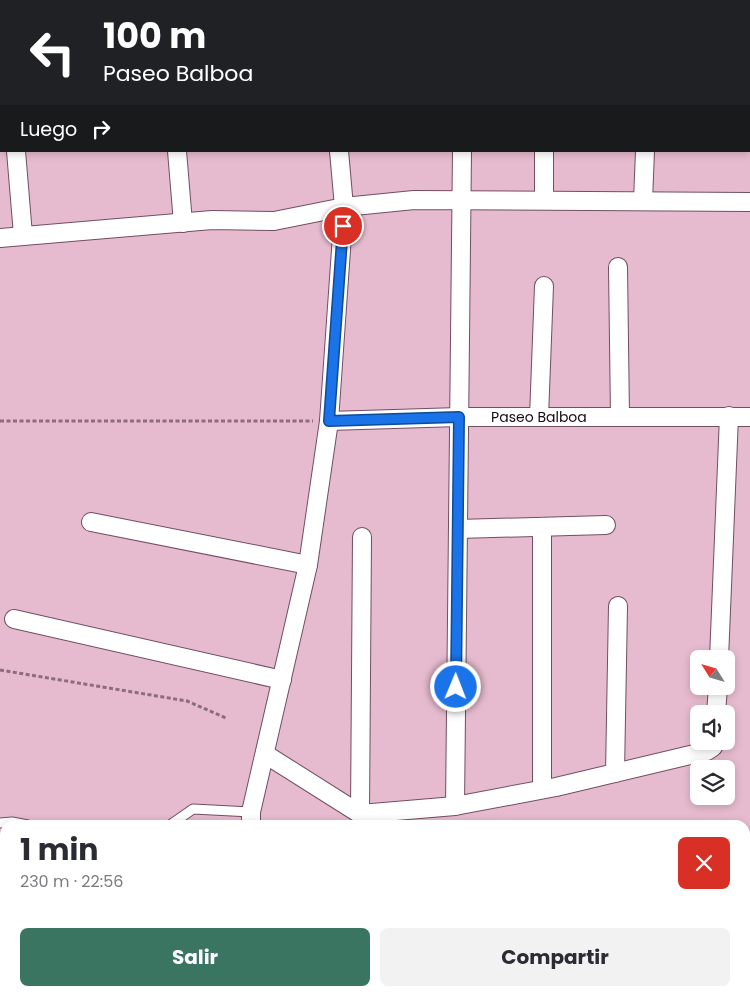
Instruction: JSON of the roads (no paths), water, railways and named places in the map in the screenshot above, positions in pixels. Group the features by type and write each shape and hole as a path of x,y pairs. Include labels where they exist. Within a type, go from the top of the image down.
{"street":[{"path":"16,152 23,235"},
{"path":"177,152 183,223"},
{"path":"251,818 308,565 329,421 344,207 339,152"},
{"path":"455,806 462,152"},
{"path":"544,152 544,200"},
{"path":"643,201 645,152"},
{"path":"0,238 212,220 274,220 344,207 414,200 750,202"},
{"path":"618,267 620,417"},
{"path":"539,417 544,286"},
{"path":"719,650 729,416"},
{"name":"Paseo Balboa","path":"329,421 459,417 750,417"},
{"path":"91,522 308,565"},
{"path":"458,529 606,525"},
{"path":"542,527 542,789"},
{"path":"360,814 362,537"},
{"path":"615,773 618,606"},
{"path":"14,619 282,680"},
{"path":"266,754 360,814 455,806 556,787 708,750"}],"lane":[{"path":"177,820 193,808 251,818"}]}
